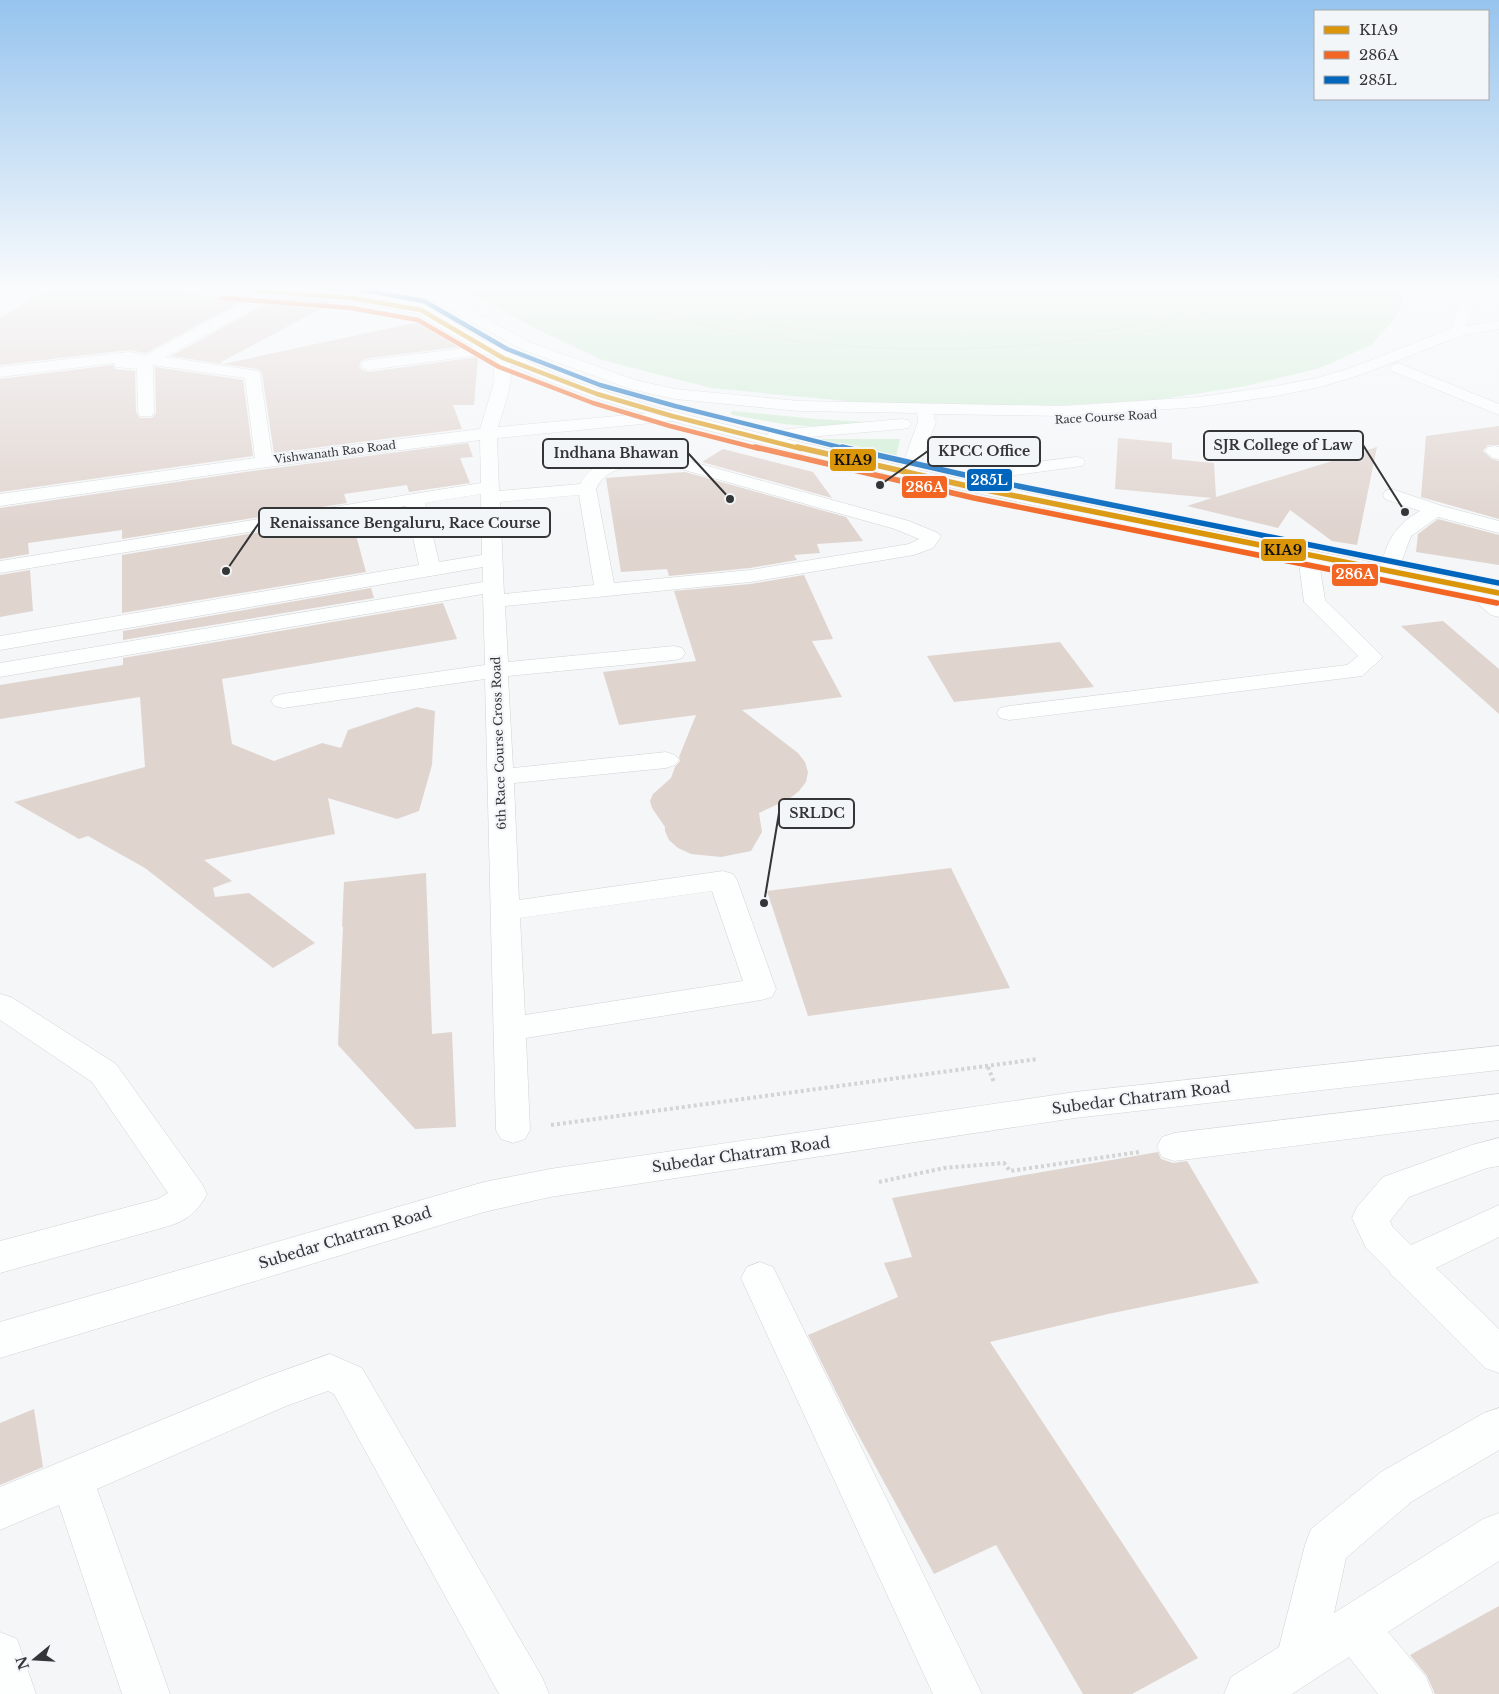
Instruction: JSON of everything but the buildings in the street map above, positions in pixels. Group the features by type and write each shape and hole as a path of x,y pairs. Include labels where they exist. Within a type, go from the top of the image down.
{"main road":[{"path":"0,372 42,367"},
{"path":"145,367 146,412"},
{"path":"200,367 252,374 264,461"},
{"name":"6th Race Course Cross Road","path":"503,367 501,384 488,432 513,1130"},
{"name":"Race Course Road","path":"529,367 597,394 672,416 908,473 1308,556 1499,593"},
{"name":"Race Course Road","path":"580,367 630,384 675,394 721,399 926,415 1099,418 1238,408 1311,396 1377,377 1398,368"},
{"name":"Race Course Road","path":"756,437 926,415 1110,409 1199,402 1276,391 1320,382 1367,367"},
{"path":"1398,368 1499,410"},
{"path":"672,416 721,399"},
{"path":"908,473 926,415"},
{"name":"Vishwanath Rao Road","path":"0,500 264,461 488,432 672,416"},
{"path":"0,670 494,594 605,590 750,576 914,549 926,544 931,537 902,525 671,461 634,461 607,466 594,476 587,490 605,590"},
{"path":"976,488 988,473 1076,462"},
{"path":"0,567 414,499 490,492 587,490"},
{"path":"1392,495 1435,510 1499,527"},
{"path":"414,499 430,569"},
{"path":"1389,572 1398,539 1409,526 1435,510"},
{"path":"1009,713 1354,671 1372,657 1316,602 1308,556"},
{"path":"0,643 493,559"},
{"path":"1471,588 1499,610"},
{"path":"283,701 497,670 674,652"},
{"path":"501,777 666,760"},
{"path":"505,911 723,880 760,989 510,1029"},
{"path":"0,1005 104,1073 188,1194 184,1202 169,1211 0,1257"},
{"name":"Subedar Chatram Road","path":"0,1340 484,1196 550,1183 1075,1105 1499,1058"},
{"path":"1174,1147 1499,1107"},
{"path":"1499,1152 1484,1155 1396,1187 1370,1218 1378,1237 1499,1355"},
{"path":"1405,1265 1499,1220"},
{"path":"760,1278 958,1694"},
{"path":"0,1509 274,1392 330,1372 348,1381 524,1694"},
{"path":"1299,1662 1327,1544 1396,1487 1499,1427"},
{"path":"72,1479 146,1694"},
{"path":"1248,1694 1499,1535"},
{"path":"1354,1627 1409,1694"},
{"path":"0,1656 12,1694"}],"path":[{"path":"513,1130 1038,1059"},
{"path":"879,1182 944,1168 1004,1163 1010,1171 1174,1147"}],"green space":[{"path":"629,367 1322,367 1245,386 1149,401 997,408 856,402 711,388"},
{"path":"733,411 885,423 818,427 783,424 733,415 730,413"},
{"path":"802,439 900,439 896,457"}],"transit line":[{"name":"286A","path":"499,367 593,403 670,426 813,462 974,498 1497,603"},
{"name":"KIA9","path":"527,367 597,394 672,416 815,452 976,488 1499,593"},
{"name":"285L","path":"554,367 600,385 817,442 978,478 1499,583"}],"place":[{"name":"KPCC Office","path":"880,485"},
{"name":"Indhana Bhawan","path":"730,499"},
{"name":"SJR College of Law","path":"1405,512"},
{"name":"Renaissance Bengaluru, Race Course","path":"226,571"},
{"name":"SRLDC","path":"764,903"}]}
